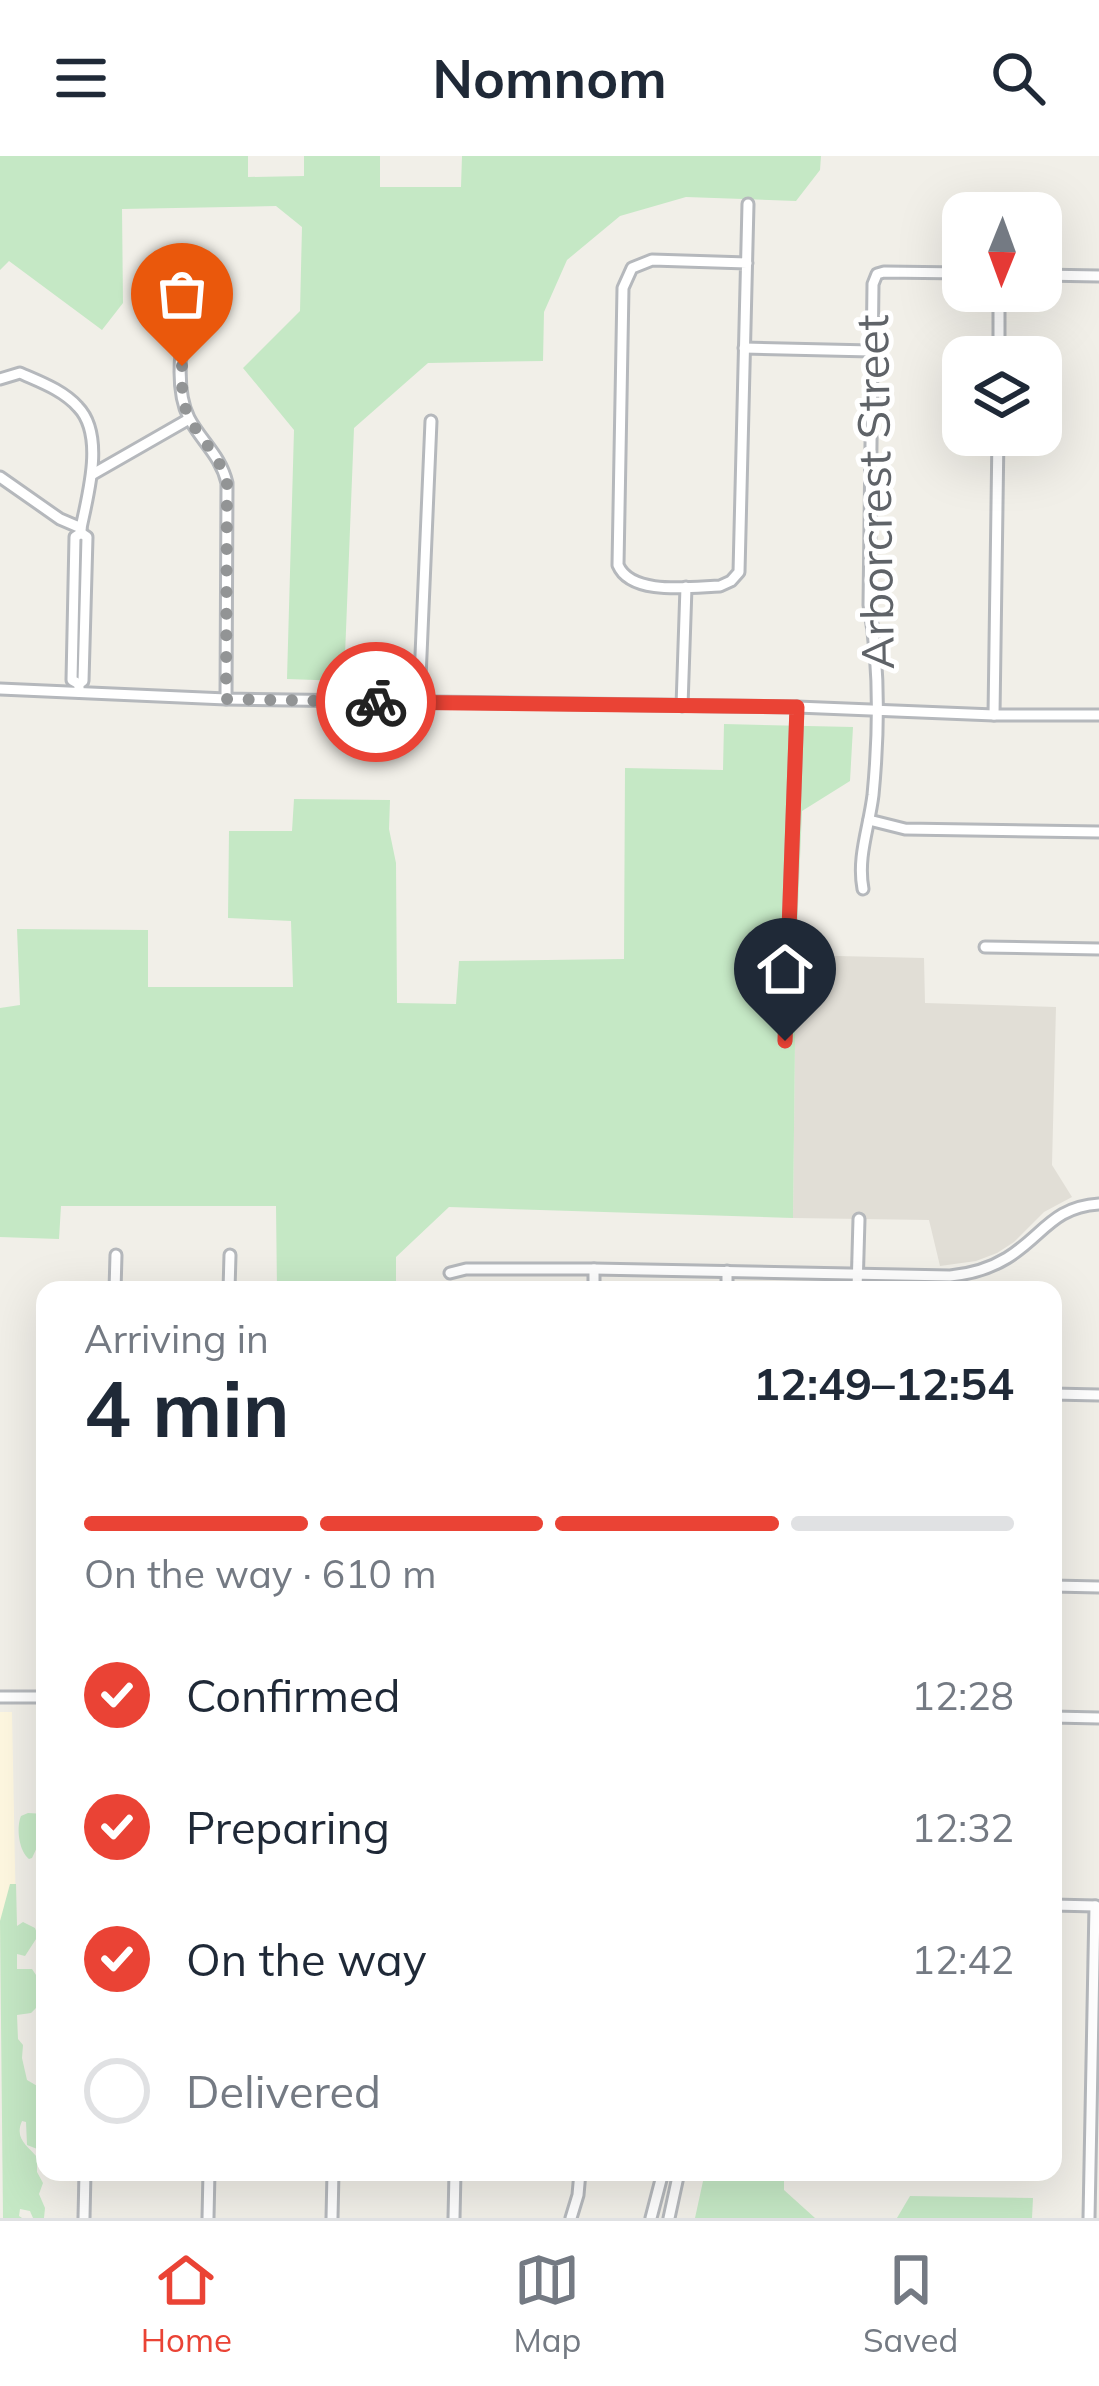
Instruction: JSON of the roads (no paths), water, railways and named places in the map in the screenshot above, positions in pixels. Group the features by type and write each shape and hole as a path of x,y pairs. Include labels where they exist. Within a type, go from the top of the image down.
{"street":[{"path":"747,263 652,260 632,268 623,288 618,565 623,576 636,584 720,586 739,572 744,348 747,263 748,204"},
{"name":"Arborcrest Street","path":"863,889 859,866 869,820 877,650 868,604 872,291 877,274 942,272"},
{"path":"1062,275 1099,276"},
{"path":"194,287 182,329 182,389 189,419 216,456 227,483 226,699"},
{"path":"744,348 871,351"},
{"path":"0,379 20,373 55,389 80,408 87,420 93,474 81,530 75,537 73,680 79,688"},
{"path":"93,474 189,419"},
{"path":"419,702 431,421"},
{"path":"994,715 998,456"},
{"path":"0,477 81,530"},
{"path":"682,706 686,587"},
{"path":"0,689 79,688 226,699 1099,715"},
{"path":"785,1041 797,707"},
{"path":"869,820 905,829 1099,832"},
{"path":"985,947 1099,950"},
{"path":"450,1273 594,1269 932,1277 981,1271 1007,1258 1067,1210 1099,1204"},
{"path":"858,1281 859,1219"},
{"path":"116,1255 116,1281"},
{"path":"230,1255 230,1281"},
{"path":"594,1269 594,1281"},
{"path":"727,1271 727,1281"},
{"path":"1062,1394 1099,1395"},
{"path":"1062,1586 1099,1587"},
{"path":"0,1696 36,1697"},
{"path":"1062,1717 1099,1718"},
{"path":"1062,1905 1097,1906 1089,2218"},
{"path":"84,2218 85,2181"},
{"path":"208,2218 209,2181"},
{"path":"332,2218 333,2181"},
{"path":"454,2218 455,2181"},
{"path":"571,2218 579,2181"},
{"path":"651,2218 661,2181"},
{"path":"669,2218 678,2181"}]}
